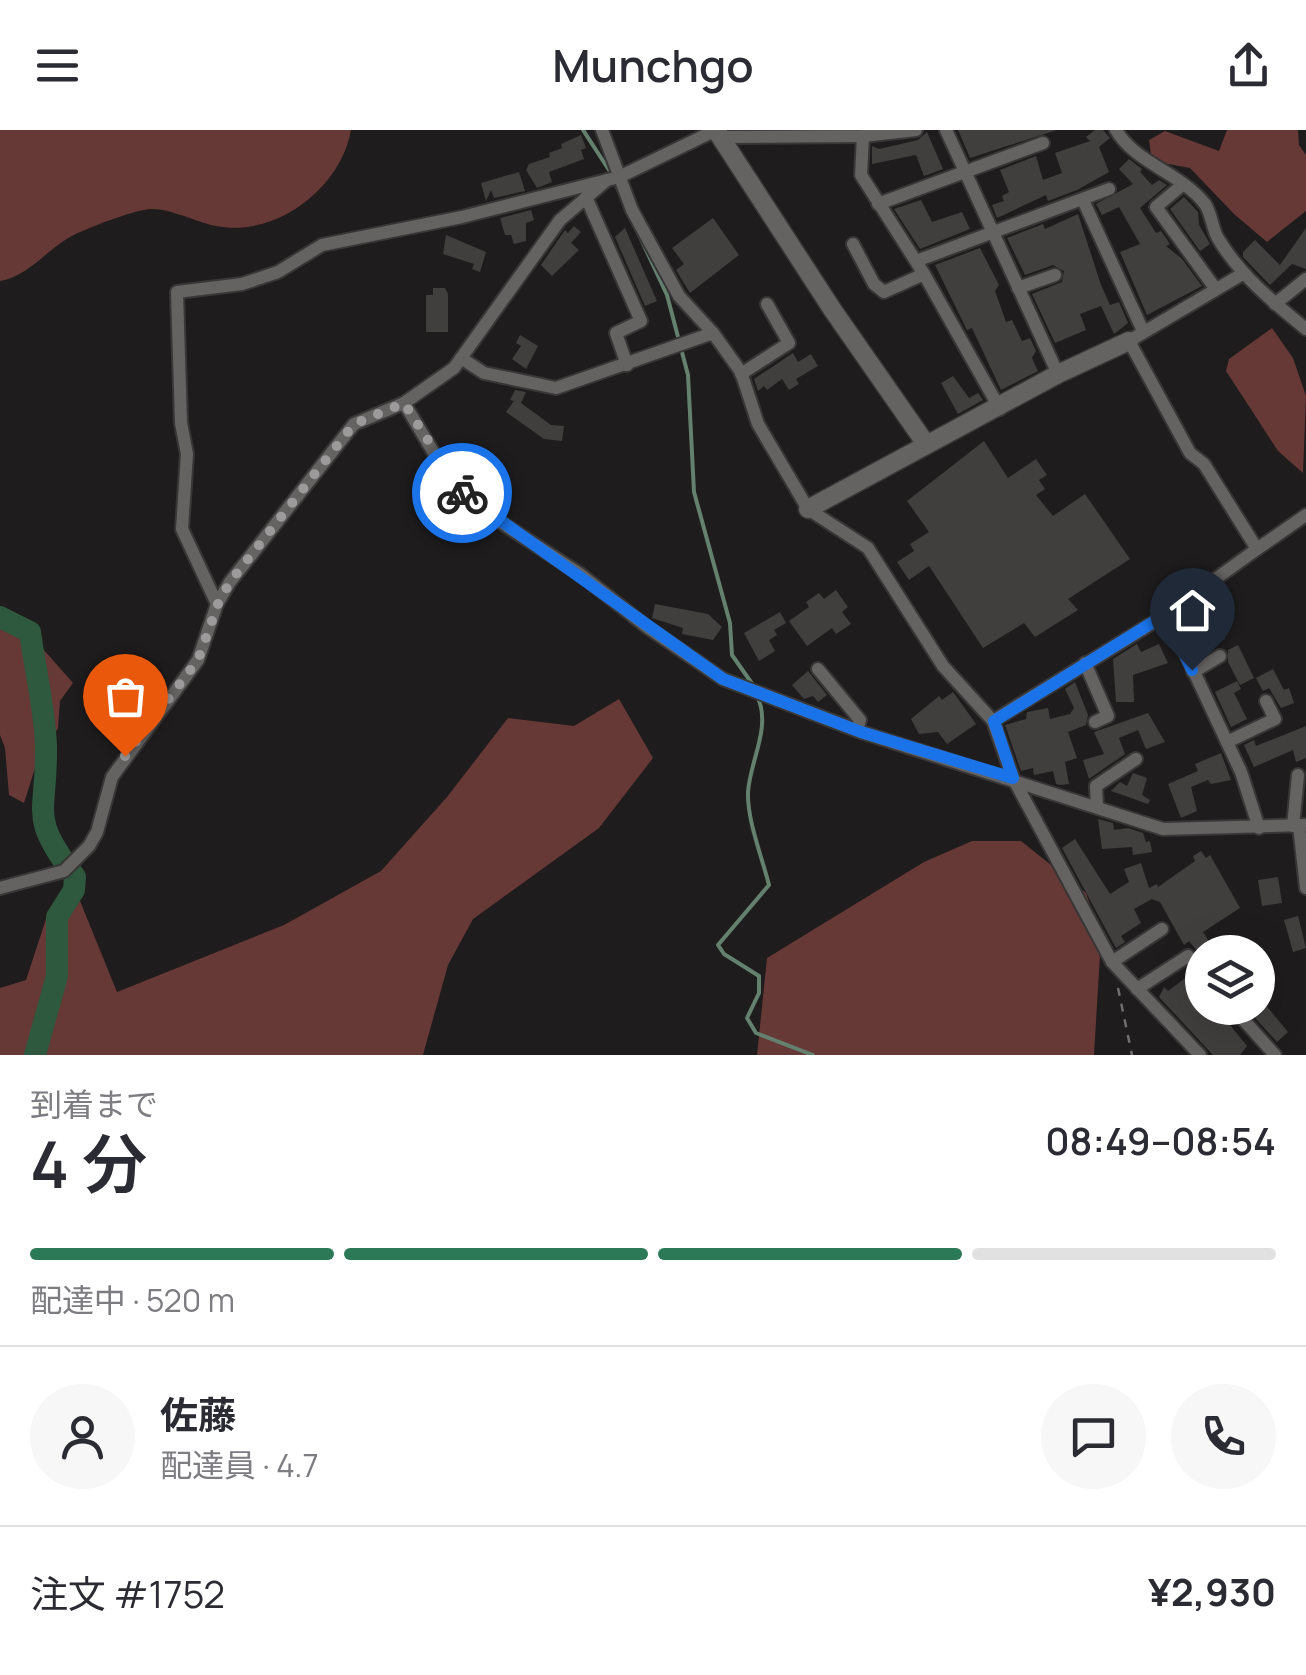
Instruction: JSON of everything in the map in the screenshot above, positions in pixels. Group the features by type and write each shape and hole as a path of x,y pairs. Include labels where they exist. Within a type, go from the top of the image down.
{"street":[{"path":"602,130 613,178 679,296 713,333 742,374 758,424 808,510 868,548 943,666 994,721 1013,778 1112,962 1200,1055"},
{"path":"218,604 182,529 187,454 181,424 177,292 242,284 278,272 322,245 462,217 613,178 718,133 863,136 916,130"},
{"path":"946,130 1058,374"},
{"path":"1116,130 1125,145 1166,170 1206,205 1216,237 1244,273 1306,329"},
{"path":"718,133 832,309 926,444"},
{"path":"863,136 861,176 916,260 1000,409"},
{"path":"878,204 1043,142"},
{"path":"0,888 64,871 89,846 98,832 112,777 198,660 230,582 354,424 426,391 461,358 560,220 613,178"},
{"path":"1182,186 1156,207 1215,288"},
{"path":"916,260 1109,188"},
{"path":"586,197 641,321 616,334 628,365"},
{"path":"1083,200 1136,336 1190,453 1204,464 1257,548"},
{"path":"853,244 877,288 884,292 924,274"},
{"path":"808,510 926,444 1136,336 1244,273"},
{"path":"1018,288 1056,276"},
{"path":"1275,304 1306,279"},
{"path":"742,374 789,343 766,304"},
{"path":"461,358 484,373 556,388 713,333"},
{"path":"404,403 444,470 474,505 580,574 684,655 723,679 857,730 1163,828 1299,826"},
{"path":"994,721 1166,614 1302,518 1306,535"},
{"path":"1166,614 1242,772 1259,828"},
{"path":"1193,672 1220,656"},
{"path":"1085,663 1108,716 1095,722"},
{"path":"818,670 860,720 857,730"},
{"path":"1227,742 1275,718 1266,700"},
{"path":"1097,806 1096,786 1136,759"},
{"path":"1298,775 1306,888"},
{"path":"1112,962 1162,929"},
{"path":"1137,989 1185,958"},
{"path":"1248,1025 1275,1055"}],"path":[{"path":"1124,975 1116,978 1132,1055"}],"shaded area":[{"path":"0,130 351,130 345,151 320,189 282,216 239,228 216,226 166,211 143,210 77,234 20,274 0,281"},
{"path":"1227,130 1298,130 1299,145 1306,155 1306,211 1267,242 1190,168 1152,161 1149,140 1165,131 1219,151"},
{"path":"1272,328 1293,358 1306,396 1303,473 1278,451 1226,371 1229,359"},
{"path":"13,615 73,683 60,701 58,728 36,765 24,803 9,795 5,748 0,735 0,618"},
{"path":"619,699 653,758 599,828 473,919 448,965 423,1055 0,1055 0,988 26,980 47,916 80,901 117,992 284,925 381,871 447,797 508,718 574,726"},
{"path":"972,841 1021,841 1086,893 1101,938 1094,1055 757,1055 767,958 924,862"}],"building":[{"path":"958,130 1057,130 970,158"},
{"path":"1095,130 1103,130 1110,138 1099,147 1109,172 1077,190 1048,201 1046,195 997,218 992,205 1004,201 1002,196 1009,192 1000,170 1036,156 1043,180 1062,173 1055,153 1090,141 1086,137"},
{"path":"927,132 943,169 924,176 916,155 872,164 872,146 879,149 918,140"},
{"path":"581,135 586,148 581,150 584,159 549,172 552,182 537,188 526,170 529,164 550,157 549,153 562,148 561,144"},
{"path":"1129,159 1142,169 1140,172 1152,185 1159,180 1167,185 1140,208 1156,233 1161,231 1170,244 1166,246 1182,259 1202,286 1147,315 1120,252 1140,244 1119,207 1102,215 1096,204 1133,184 1119,169"},
{"path":"519,172 525,191 494,198 491,190 486,201 481,183"},
{"path":"1184,197 1198,212 1199,225 1210,244 1200,251 1170,209"},
{"path":"921,200 932,222 962,212 970,229 920,249 894,209"},
{"path":"531,210 534,220 526,223 526,241 514,244 511,235 505,235 500,218"},
{"path":"1078,214 1110,305 1119,302 1128,323 1114,334 1101,306 1080,314 1086,330 1055,343 1032,294 1062,282 1064,271 1053,265 1025,275 1007,238 1043,224 1045,229"},
{"path":"713,218 739,255 690,293 676,270 684,264 672,248"},
{"path":"574,226 581,232 571,243 579,250 552,276 541,265 565,230 568,233"},
{"path":"625,228 657,301 645,306 615,237"},
{"path":"1306,228 1306,269 1292,264 1270,285 1243,257 1255,240 1280,265"},
{"path":"446,235 486,252 480,272 472,269 474,264 443,254"},
{"path":"980,248 999,285 995,291 1006,322 1012,320 1022,341 1030,338 1036,351 1032,358 1038,371 1001,390 972,328 967,330 935,265"},
{"path":"433,288 445,288 448,294 448,332 426,332 426,295 433,295"},
{"path":"520,335 538,346 526,369 512,359 521,346 516,343"},
{"path":"793,353 798,362 811,354 818,366 796,379 799,384 789,390 782,379 767,390 764,386 758,391 754,379"},
{"path":"953,376 969,398 978,393 983,400 958,414 941,383"},
{"path":"515,390 526,392 521,403 551,425 564,426 562,441 544,439 506,412 514,401 510,400"},
{"path":"984,441 1008,478 1036,459 1047,475 1039,480 1045,489 1036,495 1053,516 1085,494 1130,559 1068,599 1078,610 1035,637 1024,623 983,648 929,566 909,580 897,562 914,551 910,544 929,532 907,501"},
{"path":"836,590 848,607 842,612 851,624 836,634 832,628 807,646 789,621 809,607 806,602 819,593 824,599"},
{"path":"655,604 708,614 722,627 713,640 682,634 683,628 652,618"},
{"path":"780,612 786,623 774,630 777,635 769,640 775,651 759,661 744,633"},
{"path":"1216,623 1225,639 1197,654 1189,638"},
{"path":"1137,644 1141,652 1159,644 1168,663 1133,675 1134,702 1116,702 1113,659"},
{"path":"1238,645 1254,678 1240,685 1228,662 1228,650"},
{"path":"1273,669 1284,690 1289,688 1294,703 1281,708 1269,688 1263,691 1256,678"},
{"path":"808,671 827,695 818,702 813,696 804,699 792,685"},
{"path":"1237,681 1241,689 1234,693 1247,719 1231,727 1215,692"},
{"path":"1075,682 1088,715 1086,725 1068,732 1077,758 1065,762 1069,784 1056,784 1053,771 1034,775 1033,768 1021,771 1005,725 1026,719 1027,712 1048,708 1050,719 1070,714 1074,708 1065,689"},
{"path":"953,692 976,724 947,744 938,732 919,734 911,719 939,696 942,700"},
{"path":"1148,713 1165,742 1146,749 1138,730 1119,738 1125,754 1089,779 1083,760 1104,754 1094,732"},
{"path":"1306,726 1306,758 1296,762 1293,750 1254,767 1244,745 1254,740 1256,746"},
{"path":"1221,753 1231,780 1211,784 1208,780 1191,787 1197,811 1181,818 1168,784 1198,771 1195,764"},
{"path":"1133,773 1147,778 1142,795 1150,800 1148,804 1111,791 1120,782 1127,786"},
{"path":"1098,819 1113,823 1114,830 1128,828 1143,833 1152,852 1133,855 1132,847 1102,849"},
{"path":"1075,839 1110,894 1129,882 1124,869 1141,863 1149,888 1157,884 1158,887 1195,861 1193,856 1201,851 1206,858 1210,855 1240,908 1203,932 1205,935 1185,935 1184,945 1160,902 1152,899 1134,909 1141,923 1121,936 1125,942 1116,948 1062,848"},
{"path":"1278,877 1282,903 1262,906 1258,880"},
{"path":"1298,916 1306,948 1293,952 1284,920"},
{"path":"1185,978 1185,1025 1159,997 1164,987 1168,991"},
{"path":"1275,1016 1288,1032 1277,1042 1262,1025 1275,1025"},
{"path":"1185,1025 1230,1025 1247,1046 1240,1055 1213,1055"}],"waterway":[{"path":"583,130 609,170 667,295 688,375 694,492 730,623 732,655 753,685"},
{"path":"0,617 30,632 45,733 45,827 75,877 74,890 57,917 57,976 35,1055"},
{"path":"758,698 762,721 748,803 769,885 718,945 724,954 759,976 759,993 747,1018 756,1033 813,1055"}],"way so far":[{"path":"125,756 198,660 230,582 354,424 404,403 462,493"}],"route":[{"path":"462,493 474,505 580,574 684,655 723,679 861,732 1013,778 994,721 1166,614 1192,670"}]}
